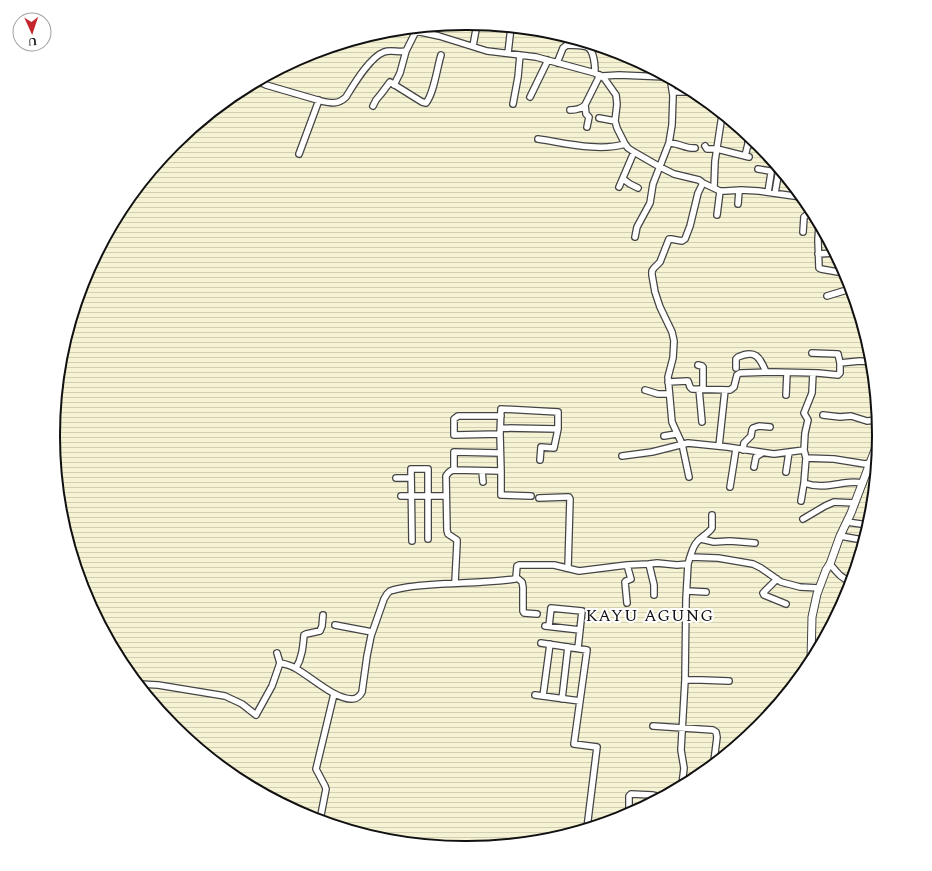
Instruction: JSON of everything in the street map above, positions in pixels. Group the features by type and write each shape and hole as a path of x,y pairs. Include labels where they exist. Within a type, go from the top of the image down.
{"street":[{"path":"473,46 476,30"},
{"path":"422,32 487,51 536,57 599,75 654,76"},
{"path":"508,53 510,32"},
{"path":"394,84 400,73 406,51 415,33"},
{"path":"558,63 563,48 568,45 575,45"},
{"path":"591,50 599,75 608,82 616,95 617,104 615,121 617,128 628,148 674,174 699,180 720,191 771,193 793,196"},
{"path":"264,84 319,100 337,103 343,100 363,72 377,56 388,51 406,51"},
{"path":"373,106 390,82 426,103 433,85 441,55"},
{"path":"513,104 520,55"},
{"path":"530,97 548,60"},
{"path":"570,110 580,109 585,105 599,75"},
{"path":"635,237 637,227 650,203 653,184 669,143 672,124 673,86"},
{"path":"673,92 682,92"},
{"path":"299,154 319,100"},
{"path":"585,105 586,114 589,117 587,127"},
{"path":"599,118 615,121"},
{"path":"714,188 715,161 721,121"},
{"path":"538,139 594,147 614,147 625,144"},
{"path":"669,143 679,144 688,148 695,148"},
{"path":"705,146 707,149 717,149 747,157 748,144"},
{"path":"619,187 634,152"},
{"path":"758,169 770,171 771,193"},
{"path":"771,193 777,176"},
{"path":"623,179 638,188"},
{"path":"689,477 682,444 676,434 672,422 668,382 673,358 674,341 672,332 660,307 655,292 652,271 660,262 669,240 682,241 685,239 690,226 698,193 703,183"},
{"path":"717,215 720,191"},
{"path":"738,204 739,191"},
{"path":"803,232 804,217 806,215"},
{"path":"819,236 819,268 837,272"},
{"path":"818,254 829,254"},
{"path":"827,296 845,291"},
{"path":"668,382 688,381 691,389 732,390 738,374 753,372 787,372 838,376 840,373 838,354 812,353"},
{"path":"736,368 736,359 738,357 752,354 761,360 766,372"},
{"path":"840,363 865,361"},
{"path":"698,365 703,367 701,389 702,422"},
{"path":"786,395 787,372"},
{"path":"801,500 806,458 804,450 805,433 808,420 804,413 812,393 813,374"},
{"path":"645,390 662,395 669,394"},
{"path":"719,446 725,390"},
{"path":"531,496 501,495 501,409 558,412 558,430 554,448 541,447 540,460"},
{"path":"823,415 840,417 851,416 867,421 871,421"},
{"path":"500,434 454,435 454,419 458,416 501,416"},
{"path":"743,450 744,443 751,436 753,428 759,426 770,426"},
{"path":"501,428 558,430"},
{"path":"664,436 676,434"},
{"path":"622,456 652,452 682,444 692,443 774,454 804,450"},
{"path":"730,487 736,449"},
{"path":"454,470 454,452 500,453"},
{"path":"786,472 790,452"},
{"path":"754,467 756,457 762,453"},
{"path":"806,458 834,459 865,464 870,463"},
{"path":"812,646 812,617 817,594 871,460"},
{"path":"412,541 411,469 428,469 428,539"},
{"path":"455,582 457,543 455,538 448,534 447,530 446,476 449,471 454,470 501,471"},
{"path":"482,471 483,482"},
{"path":"396,478 411,478"},
{"path":"804,483 808,485 822,486 843,483 863,483"},
{"path":"401,496 446,496"},
{"path":"539,498 569,497 570,499 568,568"},
{"path":"803,519 834,502 855,503"},
{"path":"683,778 684,768 681,750 686,680 688,564 698,540 706,535 712,528 712,515"},
{"path":"847,522 862,524"},
{"path":"840,536 858,539"},
{"path":"701,539 714,542 730,541 755,543"},
{"path":"690,557 718,558 753,564 781,582 800,587 819,588"},
{"path":"280,663 296,668 334,694 351,699 360,696 362,692 372,632 384,599 388,592 392,590 455,582 515,579 517,566 525,564 554,565 579,571 657,563 677,565 688,564"},
{"path":"649,564 654,585 654,595"},
{"path":"830,564 840,576 845,579"},
{"path":"626,565 631,579 625,582 626,603"},
{"path":"516,576 522,582 524,587 524,614 536,614"},
{"path":"777,579 764,593 764,595 786,604"},
{"path":"687,591 706,592"},
{"path":"578,648 580,630 582,611 551,608 547,626 580,630"},
{"path":"296,668 302,655 304,635 320,631 323,615"},
{"path":"335,625 372,632"},
{"path":"541,643 587,650 574,744 597,747 588,822"},
{"path":"543,696 550,644"},
{"path":"562,699 568,647"},
{"path":"146,684 225,696 242,704 256,715 272,686 280,663 277,653"},
{"path":"686,680 729,681"},
{"path":"321,814 326,789 316,770 334,694"},
{"path":"535,695 580,701"},
{"path":"653,726 710,729 716,732 717,737 715,756"},
{"path":"629,806 629,796 631,794 652,796"}],"shaded area":[{"path":"466,30 519,33 571,44 596,52 621,61 669,84 713,114 733,131 753,149 788,189 803,210 830,256 841,280 858,331 864,356 871,409 872,436 868,488 864,515 850,566 830,615 817,638 803,661 771,703 753,722 713,757 669,787 645,799 621,810 571,827 519,838 493,840 466,841 413,838 361,827 336,819 311,810 263,787 219,757 199,740 179,722 144,682 129,661 102,615 91,591 74,540 68,515 61,462 61,409 64,383 68,356 82,305 102,256 115,233 129,210 161,168 179,149 219,114 263,84 287,72 311,61 361,44 413,33 439,31"}],"district":[{"name":"KAYU AGUNG","path":"650,615"}]}
